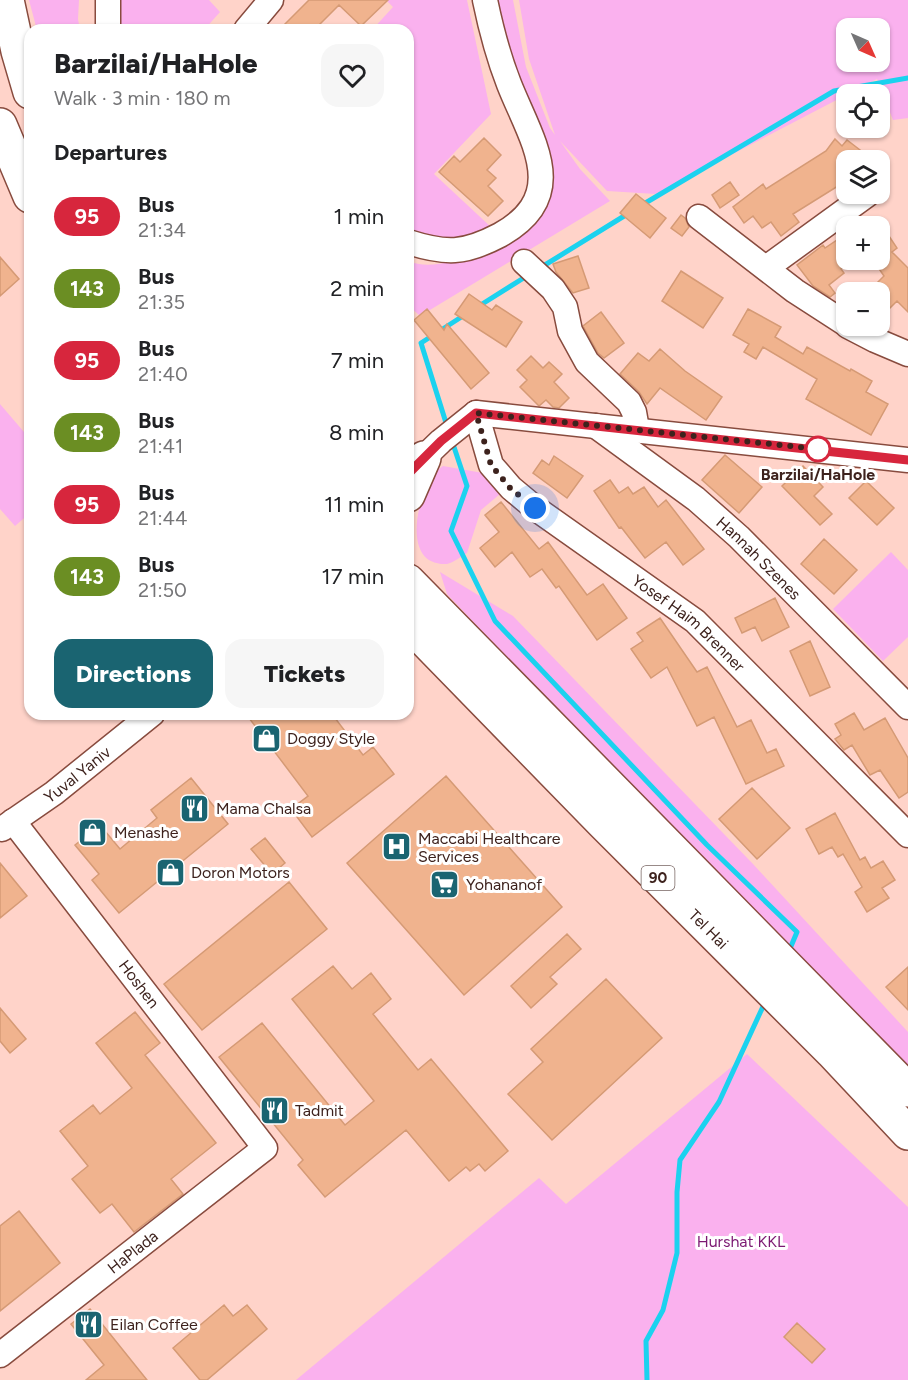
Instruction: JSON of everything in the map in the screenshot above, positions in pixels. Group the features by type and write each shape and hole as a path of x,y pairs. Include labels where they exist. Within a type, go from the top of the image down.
{"highway":[{"path":"8,0 24,72"},
{"path":"0,125 24,182"},
{"path":"414,601 417,623"},
{"name":"Tel Hai","path":"417,623 624,802 908,1090"},
{"name":"Tel Hai","path":"417,623 603,823 832,1052 908,1133"}],"street":[{"path":"108,0 108,24"},
{"path":"251,24 272,0"},
{"path":"414,244 435,250 465,250 487,242 513,228 531,210 540,190 542,173 536,145 492,37 485,0"},
{"path":"766,268 854,204"},
{"path":"699,217 795,291 836,318"},
{"path":"524,262 553,289 565,307 570,331 587,362 629,402 634,412 637,429"},
{"path":"868,336 908,354"},
{"path":"414,464 476,413 908,460"},
{"name":"Yosef Haim Brenner","path":"476,413 491,465 511,489 695,621 908,835"},
{"name":"Hannah Szenes","path":"594,425 705,506 739,537 908,707"},
{"name":"Yuval Yaniv","path":"7,826 54,793 145,720"},
{"name":"Hoshen","path":"7,826 265,1148"},
{"name":"HaPlada","path":"0,1354 265,1148"}],"green space":[{"path":"29,0 79,0 79,24 35,24"},
{"path":"120,0 209,0 220,12 209,24 120,24"},
{"path":"386,0 467,0 491,114 434,174 492,228 473,239 438,241 414,236 414,24 377,24 393,7"},
{"path":"498,0 513,0 526,67 550,128 555,135 529,59 519,0 908,0 908,118 893,120 890,112 890,84 879,84 877,79 867,84 836,84 836,100 656,194 607,191 560,141 580,169 610,201 420,316 414,310 414,263 436,264 497,248 532,223 548,199 552,186 553,168 534,132 521,100"},
{"path":"0,404 24,432 24,518 15,526 0,509"},
{"path":"443,466 483,473 500,494 481,510 467,553 447,564 433,562 423,554 418,543 417,529 418,514 426,486 432,475"},
{"path":"891,552 908,570 908,637 883,661 833,609"},
{"path":"440,572 513,616 753,864 908,1032 908,1069 447,594"},
{"name":"Hurshat KKL","path":"747,1054 908,1207 908,1380 296,1380 539,1178 566,1204"}],"building":[{"path":"309,0 388,0 363,24 359,24 339,5 320,24 285,24"},
{"path":"484,138 501,155 487,170 496,178 488,186 503,201 488,216 439,172 454,156 460,162"},
{"path":"835,139 842,146 847,140 860,150 836,150 836,187 793,214 799,222 781,236 771,222 762,228 753,216 744,223 733,207 763,184 766,189 826,151"},
{"path":"730,182 739,195 720,208 712,195"},
{"path":"636,194 666,218 650,238 620,213"},
{"path":"681,215 689,227 682,236 671,228"},
{"path":"890,238 897,248 892,252 908,268 908,312 897,301 890,308 890,282 878,282 884,276 880,270 890,270"},
{"path":"836,241 836,270 842,270 844,273 829,285 835,293 830,297 813,286 797,265 823,245 825,248"},
{"path":"578,256 589,288 573,293 556,272 553,264"},
{"path":"0,257 19,279 0,296"},
{"path":"681,271 723,298 703,328 662,301"},
{"path":"469,294 492,310 496,305 522,322 506,347 455,314"},
{"path":"427,309 444,330 447,324 489,373 471,389 414,320"},
{"path":"748,309 781,327 775,337 803,354 807,347 872,381 866,392 888,404 871,435 806,399 817,379 763,347 756,359 744,352 749,344 733,335"},
{"path":"601,312 624,343 604,358 598,353 583,326"},
{"path":"660,349 685,371 722,397 706,420 660,388 647,404 639,392 620,374 638,353 649,361"},
{"path":"531,356 543,368 549,362 562,374 554,382 569,398 559,408 553,407 546,400 539,406 520,387 527,380 517,370"},
{"path":"725,455 762,487 739,513 702,480"},
{"path":"554,456 583,476 567,498 533,473 542,460 549,465"},
{"path":"803,466 823,487 814,496 832,514 820,525 782,486"},
{"path":"610,480 619,493 628,487 633,494 644,487 658,507 666,500 704,549 683,565 666,542 645,558 621,527 619,528 594,491"},
{"path":"866,481 894,508 877,525 849,498"},
{"path":"501,502 539,549 548,542 587,595 603,584 627,618 597,640 559,586 556,588 542,569 530,577 512,552 495,567 480,548 499,532 485,515"},
{"path":"824,539 857,570 834,594 801,564"},
{"path":"775,598 789,627 762,641 755,627 742,633 735,618"},
{"path":"660,618 697,672 707,667 737,727 751,720 767,753 776,749 784,766 746,784 714,717 697,726 667,667 651,678 631,649 643,641 637,633"},
{"path":"810,641 830,687 810,696 790,651"},
{"path":"854,713 864,730 885,718 908,758 908,792 899,798 880,770 870,775 852,745 844,750 835,739 841,735 835,724"},
{"path":"251,720 337,720 363,755 373,747 394,774 312,837 291,809 308,796"},
{"path":"446,776 562,907 464,995 347,863"},
{"path":"191,778 228,824 119,913 92,880 99,874 75,845 100,825 120,849 157,818 151,810"},
{"path":"752,788 790,828 757,859 719,819"},
{"path":"835,813 860,860 865,857 871,868 883,861 895,880 882,888 889,898 867,912 855,892 862,887 843,854 838,857 832,847 819,854 806,829"},
{"path":"265,838 285,863 272,874 251,849"},
{"path":"0,863 27,896 0,918"},
{"path":"289,882 327,929 202,1030 164,984"},
{"path":"567,934 581,949 550,977 557,984 531,1008 511,986"},
{"path":"333,966 352,989 371,973 391,999 373,1014 418,1070 431,1059 508,1151 485,1171 479,1164 470,1171 466,1167 449,1181 406,1130 325,1197 298,1165 303,1160 219,1057 262,1023 345,1125 374,1101 292,999"},
{"path":"908,967 908,1010 886,987"},
{"path":"606,979 662,1038 552,1140 508,1094 543,1062 531,1049"},
{"path":"0,1008 26,1039 10,1053 0,1041"},
{"path":"135,1012 160,1043 145,1055 216,1143 171,1179 183,1194 134,1232 112,1204 100,1213 72,1179 88,1166 60,1131 93,1105 100,1114 132,1088 96,1043"},
{"path":"19,1211 60,1263 0,1311 0,1226"},
{"path":"224,1305 233,1316 247,1305 267,1329 207,1380 200,1380 173,1348"},
{"path":"90,1309 147,1380 86,1380 104,1365 71,1324"},
{"path":"797,1323 825,1349 812,1363 784,1337"}],"waterway":[{"path":"642,205 834,91 908,78"},
{"path":"540,268 629,213"},
{"path":"479,306 530,274"},
{"path":"447,426 421,343 466,314"},
{"path":"452,441 467,486 451,531 495,621 707,845 797,932 789,951"},
{"path":"647,1380 646,1341 663,1310 677,1253 677,1192 680,1160 719,1102 766,1000"}],"bus line":[{"name":"95","path":"414,468 441,441 476,413 908,460"}],"place":[{"name":"Barzilai/HaHole","path":"818,449"},
{"name":"Doggy Style","path":"266,738"},
{"name":"Mama Chalsa","path":"195,808"},
{"name":"Menashe","path":"93,832"},
{"name":"Maccabi Healthcare Services","path":"397,847"},
{"name":"Doron Motors","path":"170,872"},
{"name":"Yohananof","path":"445,884"},
{"name":"Tadmit","path":"274,1110"},
{"name":"Eilan Coffee","path":"89,1324"}],"route":[{"path":"535,508 511,489 491,465 476,413 818,449"}]}
